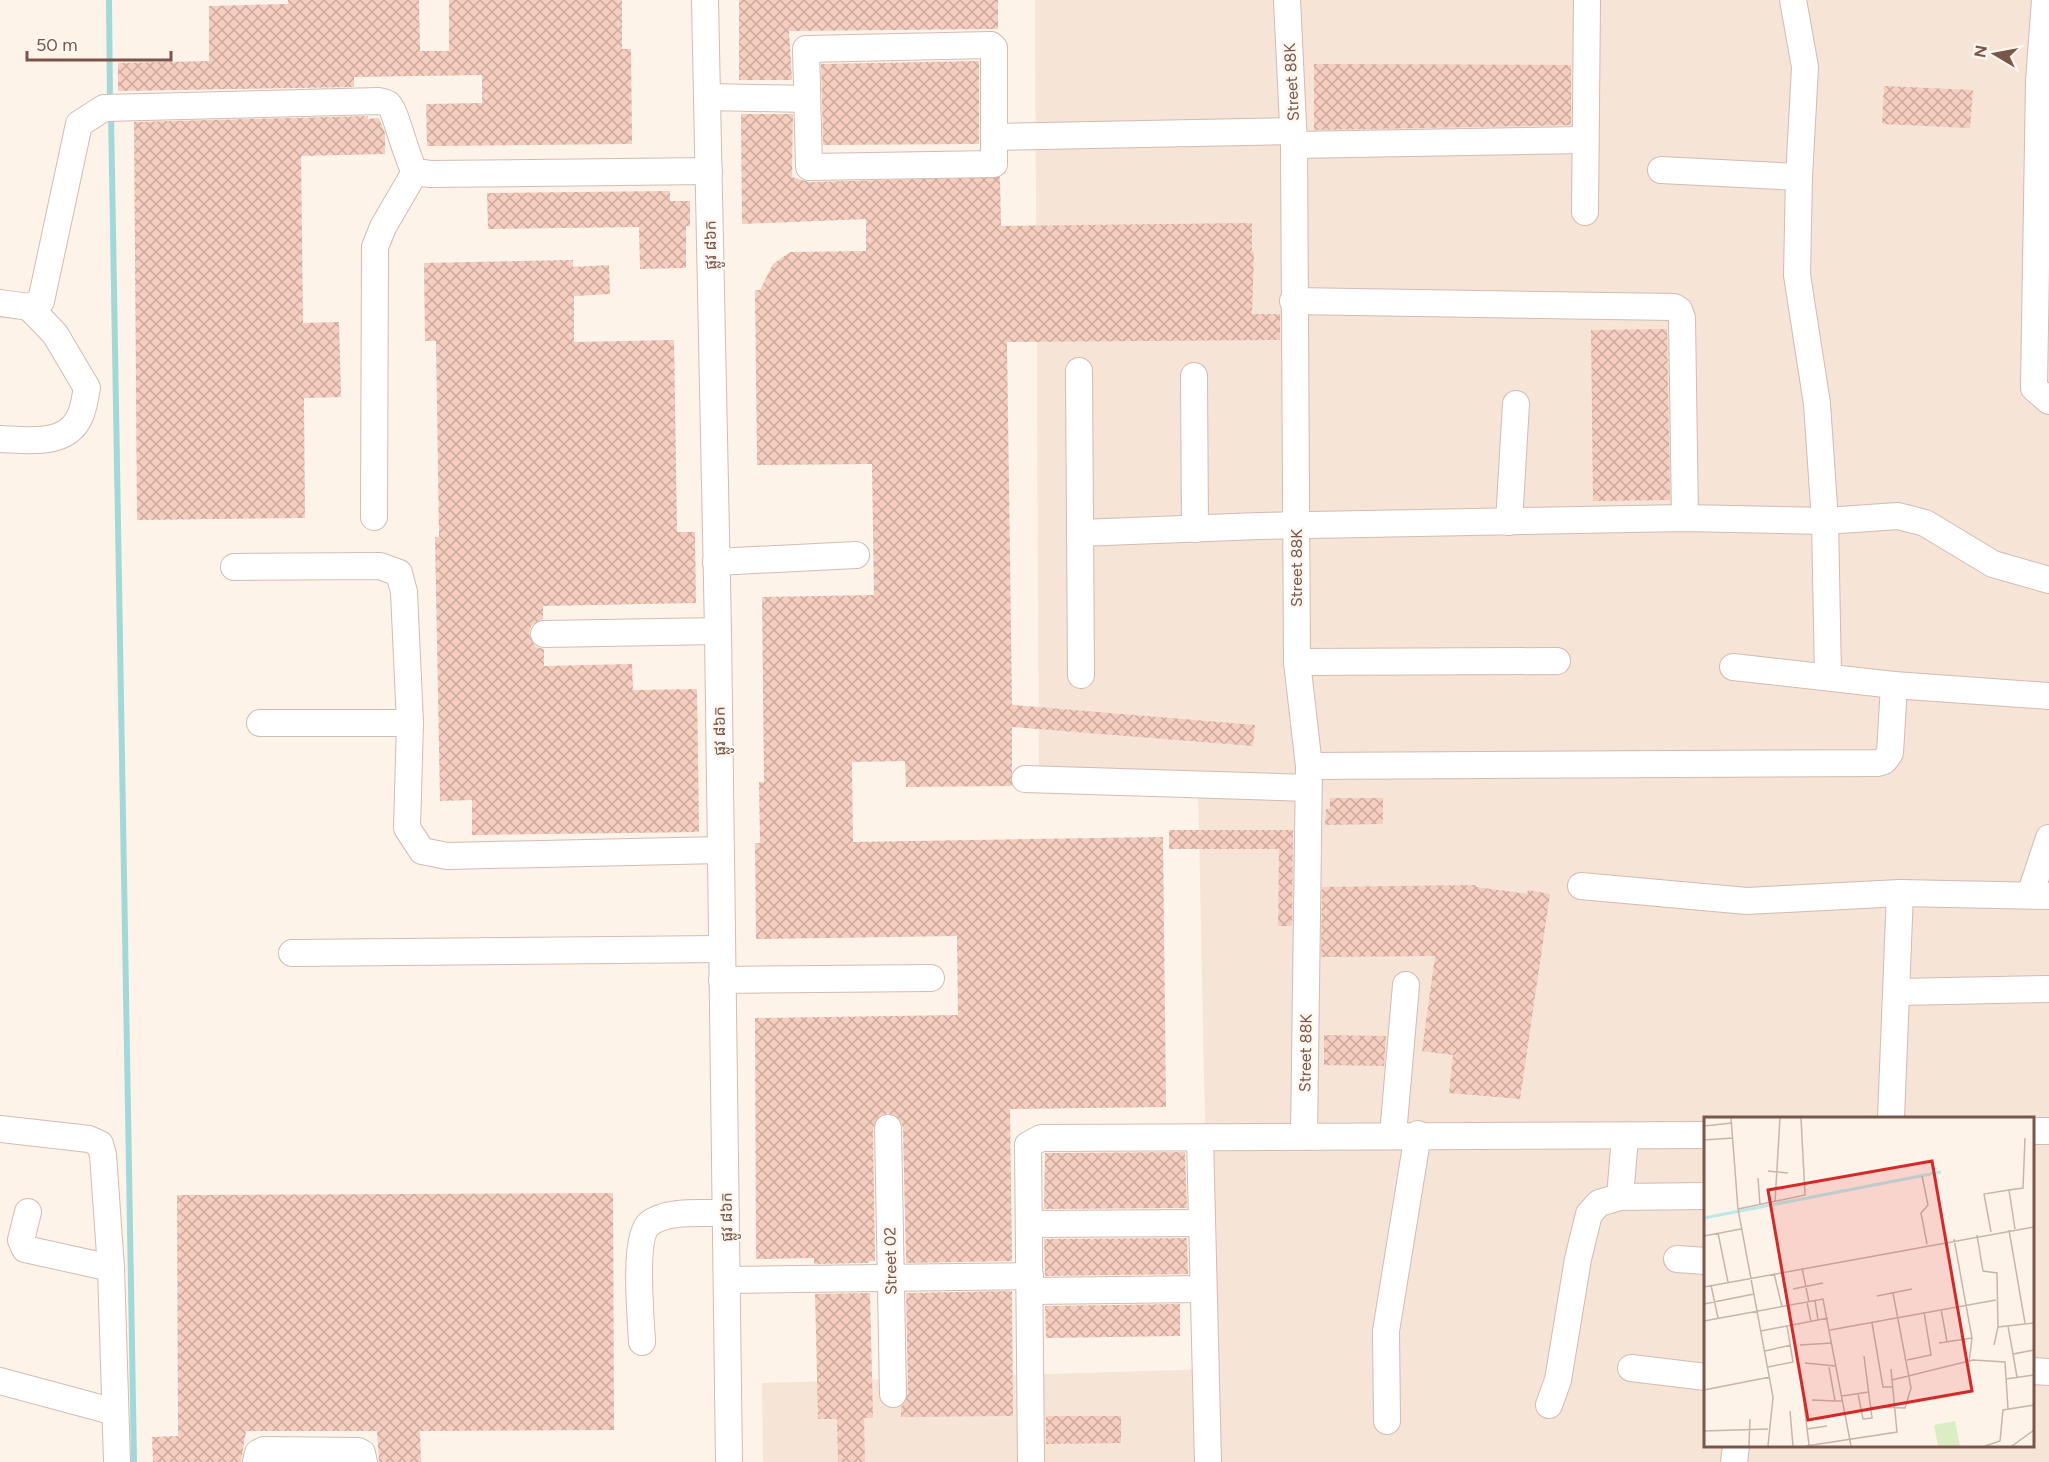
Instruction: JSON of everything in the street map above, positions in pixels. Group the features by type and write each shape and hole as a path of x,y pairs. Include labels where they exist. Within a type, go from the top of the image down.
{"street":[{"name":"ផ្លូវ ៨៦ក","path":"705,0 717,562 729,1462"},
{"name":"Street 88K","path":"1287,0 1294,138 1293,302 1297,662 1308,777 1304,1136"},
{"path":"1585,212 1587,0"},
{"path":"1793,0 1805,67 1797,275 1816,404 1825,521 1828,676"},
{"path":"2045,0 2043,142 2034,388 2049,401"},
{"path":"992,45 996,137 994,164 812,167 808,164 806,52 809,48 992,45"},
{"path":"707,97 807,99"},
{"path":"0,303 28,307 41,301 79,124 111,107 379,101 388,103 393,111 405,151 415,172"},
{"path":"996,137 1584,140"},
{"path":"1661,170 1799,177"},
{"path":"415,172 430,174 709,171"},
{"path":"374,517 375,247 383,227 415,172"},
{"path":"1293,302 1674,307 1679,310 1682,318 1685,519"},
{"path":"0,439 42,441 66,433 80,417 87,388 55,334 28,307"},
{"path":"1079,371 1081,675"},
{"path":"1194,376 1195,528"},
{"path":"1509,522 1516,404"},
{"path":"1080,533 1195,528 1685,519 1825,521 1899,516 1924,523 1993,564 2049,580"},
{"path":"717,562 856,555"},
{"path":"234,567 380,566 399,573 404,592 410,723 407,828 422,850 447,856 721,850"},
{"path":"544,634 718,631"},
{"path":"1297,662 1557,661"},
{"path":"1734,667 1894,685 2049,696"},
{"path":"1025,779 1308,777 1878,763 1884,761 1890,753 1894,685"},
{"path":"260,723 410,723"},
{"path":"1581,886 1747,901 1900,893 2040,896 2049,838"},
{"path":"1891,1117 1900,893"},
{"path":"292,953 722,949"},
{"path":"722,980 932,978"},
{"path":"1393,1135 1406,986"},
{"path":"1897,992 2049,989"},
{"name":"Street 02","path":"888,1128 893,1394"},
{"path":"0,1130 89,1139 100,1144 103,1155 111,1268 117,1462"},
{"path":"1387,1420 1386,1331 1418,1134"},
{"path":"1031,1462 1028,1145 1041,1138 1418,1134 1625,1137 1704,1135"},
{"path":"1620,1197 1625,1137"},
{"path":"1200,1138 1208,1462"},
{"path":"1549,1405 1558,1380 1578,1259 1589,1214 1599,1203 1620,1197 1704,1196"},
{"path":"28,1212 21,1240 25,1249 111,1268"},
{"path":"642,1342 640,1255 643,1233 650,1224 672,1215 726,1213"},
{"path":"1029,1224 1201,1223"},
{"path":"1677,1259 1704,1261"},
{"path":"727,1280 891,1279 1203,1289"},
{"path":"1631,1368 1704,1377"},
{"path":"2034,1371 2049,1372"},
{"path":"0,1381 115,1412"},
{"path":"1734,1462 1736,1447"},
{"path":"255,1462 258,1453 264,1450 358,1451 362,1453 364,1462"}],"shaded area":[{"path":"1035,0 2049,0 2049,1462 763,1462 762,1383 1210,1369 1198,784 1039,779"}],"building":[{"path":"288,0 419,0 420,51 449,51 449,0 622,0 622,49 631,49 632,144 427,146 426,104 482,103 482,75 354,77 354,87 118,91 118,63 209,61 209,6 288,4"},
{"path":"739,0 998,0 998,29 789,31 792,80 739,80"},
{"path":"979,61 979,144 823,145 821,64"},
{"path":"1314,64 1571,65 1571,125 1314,130"},
{"path":"1884,86 1973,90 1970,128 1882,124"},
{"path":"741,114 793,114 792,177 809,182 1000,177 1001,226 1252,223 1252,252 1254,252 1252,314 1280,314 1280,340 1007,342 1012,705 1255,725 1253,746 1012,727 1012,786 906,787 905,761 852,762 853,842 1163,837 1166,1107 1010,1109 1012,1261 906,1263 903,1128 900,1120 888,1113 880,1116 873,1128 875,1261 814,1264 814,1258 756,1259 755,1018 958,1015 957,936 756,939 755,843 760,843 759,782 764,782 762,597 874,595 872,464 757,465 755,290 760,290 773,264 790,252 866,251 866,219 742,224"},
{"path":"368,116 368,119 379,118 385,133 385,154 301,156 303,323 339,322 341,397 304,398 305,518 137,520 134,122"},
{"path":"670,191 670,201 690,201 690,226 686,226 686,268 640,269 639,227 488,229 487,193"},
{"path":"573,260 573,267 609,265 610,294 574,296 574,342 674,340 677,532 695,532 696,603 543,606 543,619 531,626 529,635 536,647 544,649 544,666 632,664 633,690 697,689 699,832 472,835 472,800 440,801 435,537 439,537 436,341 425,341 424,263"},
{"path":"1667,329 1670,500 1593,501 1591,330"},
{"path":"1330,798 1383,798 1383,824 1325,825 1326,809 1330,809"},
{"path":"1169,830 1293,830 1292,926 1278,926 1279,849 1169,849"},
{"path":"1476,885 1476,887 1527,894 1528,890 1550,894 1520,1099 1449,1093 1453,1055 1422,1051 1435,956 1321,957 1322,887"},
{"path":"1324,1035 1386,1036 1384,1066 1324,1065"},
{"path":"1185,1152 1187,1208 1044,1209 1045,1153"},
{"path":"613,1193 614,1430 420,1431 421,1462 379,1462 377,1431 246,1431 241,1462 153,1462 152,1437 178,1436 177,1195"},
{"path":"1187,1238 1188,1274 1045,1276 1044,1239"},
{"path":"1012,1291 1013,1416 901,1417 901,1407 908,1394 906,1293"},
{"path":"870,1293 873,1418 864,1418 865,1462 838,1462 837,1419 818,1419 815,1294"},
{"path":"1180,1304 1180,1336 1046,1338 1045,1306"},
{"path":"1046,1416 1121,1416 1121,1443 1046,1444"}],"waterway":[{"path":"109,0 110,103"},
{"path":"111,113 134,1462"}]}
